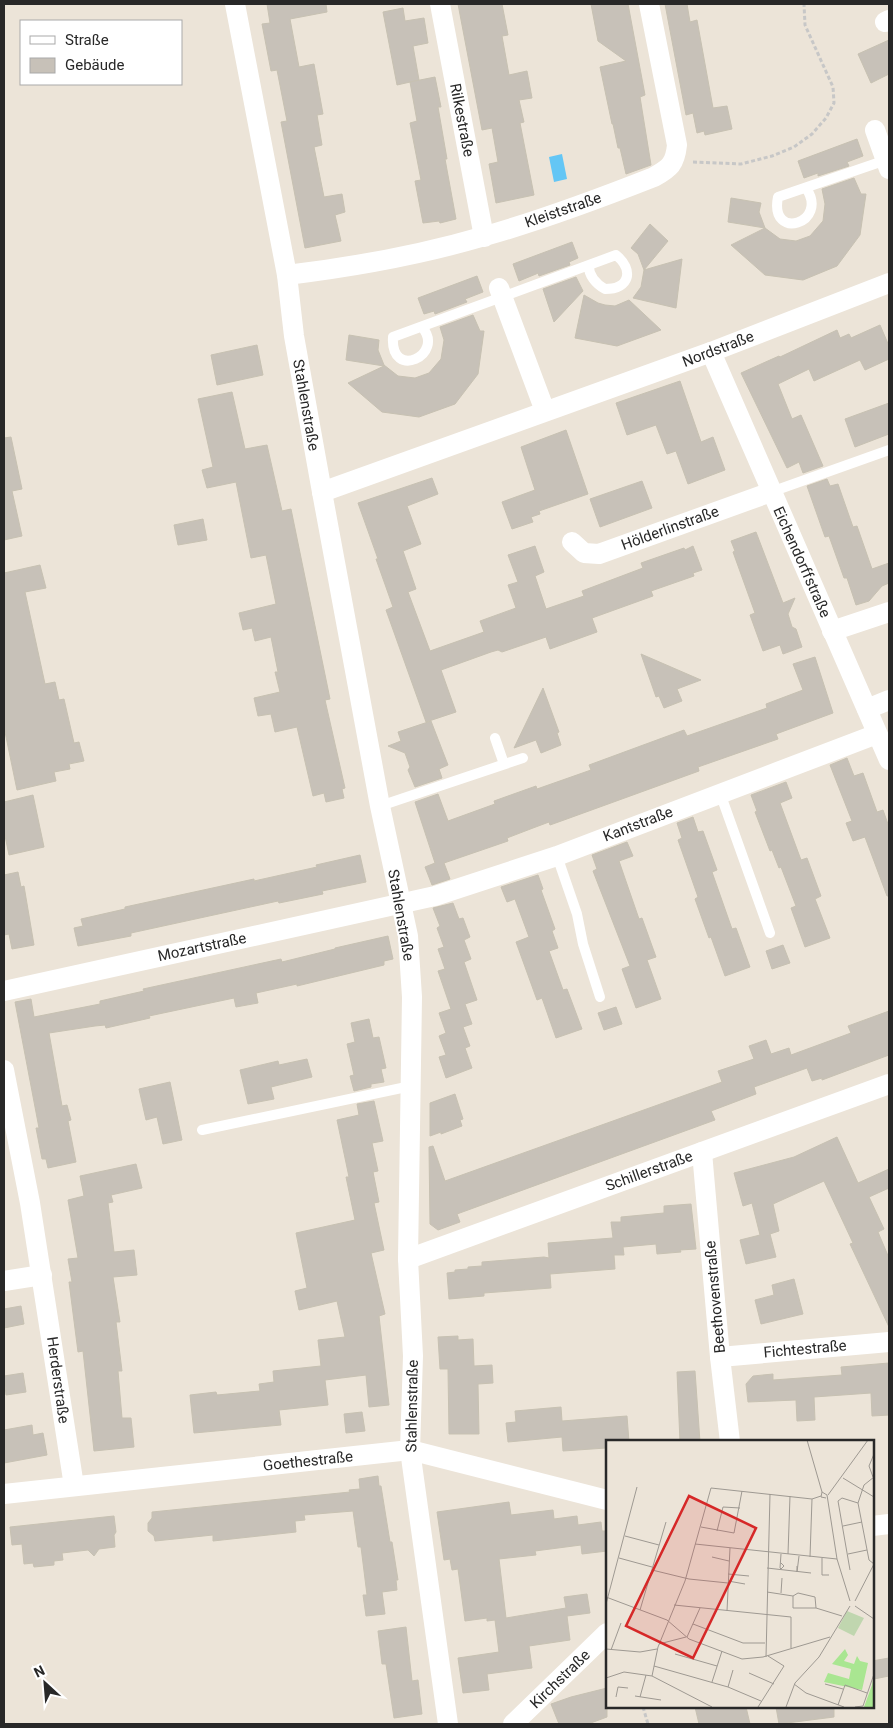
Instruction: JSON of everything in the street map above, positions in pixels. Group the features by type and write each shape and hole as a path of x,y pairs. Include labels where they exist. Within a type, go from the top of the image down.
{"street":[{"name":"Stahlenstraße","path":"235,4 287,275 294,336 380,806 408,936 412,998 408,1259 413,1356 410,1450 448,1724"},
{"name":"Rilkestraße","path":"440,4 484,236"},
{"path":"649,4 677,145 675,160"},
{"path":"875,130 888,163"},
{"name":"Kleiststraße","path":"287,275 345,268 454,245 548,216 654,177 665,171 675,160"},
{"name":"Nordstraße","path":"322,492 711,352 889,283"},
{"path":"501,293 545,411"},
{"name":"Eichendorffstraße","path":"711,352 889,760"},
{"name":"Hölderlinstraße","path":"572,542 584,553 599,554 771,492"},
{"name":"Eichendorffstraße","path":"832,631 889,612"},
{"path":"867,709 889,700"},
{"name":"Kantstraße","path":"401,903 435,896 557,856 877,734"},
{"name":"Mozartstraße","path":"4,991 401,903"},
{"name":"Herderstraße","path":"4,1070 42,1274 74,1486"},
{"name":"Schillerstraße","path":"408,1259 889,1084"},
{"name":"Beethovenstraße","path":"702,1152 720,1356 730,1440"},
{"path":"4,1281 42,1274"},
{"name":"Fichtestraße","path":"720,1356 889,1342"},
{"name":"Goethestraße","path":"4,1494 410,1450 606,1500"},
{"path":"873,1526 889,1524"},
{"name":"Kirchstraße","path":"513,1724 606,1634"}],"lane":[{"path":"806,188 888,163"},
{"path":"422,327 501,293 589,265"},
{"name":"Eichendorffstraße","path":"771,492 889,450"},
{"path":"495,738 504,764"},
{"path":"380,806 523,758"},
{"path":"720,793 770,934"},
{"path":"557,856 577,914 583,944 600,997"},
{"path":"202,1130 411,1086"}],"path":[{"path":"675,160 742,164 772,156 794,147 812,134 826,118 834,103 833,87 805,24 804,4"},
{"path":"643,1708 648,1724"}],"water":[{"path":"562,154 567,179 554,182 549,157"}],"building":[{"path":"267,4 326,4 327,12 290,19 299,67 314,64 323,114 317,115 322,145 314,147 324,197 342,194 345,212 335,215 341,241 305,248 281,122 287,121 277,70 271,71 262,24 270,23"},
{"path":"458,4 502,4 508,35 502,36 509,75 527,71 532,98 519,100 524,122 520,123 534,195 496,203 489,164 498,162 492,128 482,130"},
{"path":"591,4 628,4 645,95 640,97 651,165 626,174 612,124 600,67 626,61 598,41"},
{"path":"665,4 687,4 690,22 697,20 713,108 727,106 732,129 705,135 704,131 697,133 693,113 686,115"},
{"path":"403,8 405,21 424,18 428,43 413,46 419,80 397,85 383,12"},
{"path":"889,40 889,74 871,83 858,54"},
{"path":"435,77 441,107 438,107 447,159 445,159 456,219 440,223 439,221 423,223 415,181 421,180 410,123 417,121 410,82"},
{"path":"857,139 863,156 847,162 849,166 818,176 818,173 804,178 798,161"},
{"path":"854,178 861,194 866,194 860,235 837,266 803,280 765,275 731,245 765,228 780,239 796,241 810,236 823,221 825,204 822,189"},
{"path":"731,198 761,203 759,212 765,228 728,222"},
{"path":"650,224 668,241 644,270 638,254 631,248"},
{"path":"572,242 578,258 569,262 570,265 539,276 538,273 519,281 513,264"},
{"path":"682,259 676,308 633,298 641,287 644,270"},
{"path":"477,276 483,292 465,299 467,302 435,314 434,311 424,314 418,298"},
{"path":"576,277 583,291 554,322 543,289"},
{"path":"584,295 605,305 615,306 629,300 661,330 617,346 575,338"},
{"path":"473,315 480,331 484,331 478,374 455,404 419,417 382,412 348,383 384,366 346,360 349,335 379,340 378,350 384,365 398,376 415,378 429,373 441,359 444,340 440,327"},
{"path":"880,325 889,346 889,359 865,370 860,360 814,381 809,369 778,384 792,419 801,415 823,466 803,473 799,462 787,468 741,373 837,330 840,338 849,334 851,338"},
{"path":"257,345 263,375 217,385 211,355"},
{"path":"680,381 701,442 713,437 725,470 688,484 676,451 667,454 656,425 627,435 616,403"},
{"path":"232,392 245,449 267,445 282,511 291,509 330,699 325,700 345,788 342,789 344,798 326,802 324,793 313,796 297,727 275,732 271,714 258,716 254,698 280,692 275,672 278,672 271,637 255,641 252,628 243,630 239,613 276,604 266,555 251,558 236,482 207,488 202,470 213,467 198,399"},
{"path":"889,403 889,434 855,447 845,419"},
{"path":"566,430 588,494 539,511 540,514 531,517 533,522 512,529 502,502 535,490 521,447"},
{"path":"11,437 22,489 12,491 22,536 4,540 4,438"},
{"path":"432,478 438,494 407,506 421,544 403,551 416,589 408,592 430,651 484,632 480,621 516,608 508,585 518,582 508,555 535,546 544,572 535,576 546,609 584,596 582,591 643,568 641,563 684,548 685,550 693,546 702,570 693,573 694,576 651,591 653,596 592,618 597,632 550,649 546,637 502,652 498,650 491,652 441,670 456,712 426,722 386,610 393,607 358,503"},
{"path":"827,479 830,486 838,484 853,527 857,526 872,569 889,563 889,583 882,586 869,601 856,605 829,536 825,537 807,486"},
{"path":"642,481 652,508 600,527 590,499"},
{"path":"203,519 207,540 178,545 174,525"},
{"path":"756,532 783,603 795,598 788,614 792,627 796,629 802,647 783,654 780,645 763,651 750,615 755,613 733,552 735,551 731,541"},
{"path":"40,565 46,588 25,592 45,684 55,682 59,700 64,699 74,743 79,742 84,761 69,764 70,769 54,772 56,781 17,790 4,727 4,573"},
{"path":"641,654 701,680 677,689 682,701 664,708 659,696 656,697"},
{"path":"815,657 833,713 776,734 778,739 698,767 699,771 550,825 549,822 507,838 508,841 444,863 450,879 432,885 425,867 435,863 415,802 438,794 448,821 495,804 494,801 536,786 537,789 591,770 589,765 684,730 687,736 767,708 766,704 803,690 793,664"},
{"path":"543,688 559,732 557,733 561,745 541,753 536,740 514,748"},
{"path":"431,721 448,765 439,769 442,778 415,787 408,770 410,767 405,753 388,746 401,741 398,732"},
{"path":"847,758 854,776 863,773 877,812 883,810 889,827 889,896 887,896 865,837 853,841 846,823 852,821 830,765"},
{"path":"786,782 792,798 780,803 801,860 807,858 821,896 815,899 830,938 805,947 791,908 796,906 781,867 779,868 772,850 770,851 755,812 757,811 751,795"},
{"path":"33,795 44,847 9,855 4,831 4,802"},
{"path":"693,817 698,832 703,831 717,870 712,872 732,929 736,928 750,967 725,976 695,899 698,897 678,840 682,838 677,823"},
{"path":"627,842 633,856 619,861 639,919 642,918 656,957 647,960 661,999 636,1008 622,969 630,966 593,871 597,869 592,855"},
{"path":"360,855 366,882 322,891 323,894 279,903 278,901 131,933 131,936 78,946 74,928 83,926 81,919 125,909 125,907 317,867 316,865"},
{"path":"18,872 21,887 24,886 34,945 12,949 9,934 4,935 4,875"},
{"path":"538,875 543,889 541,890 555,929 552,931 558,948 549,951 563,990 567,989 582,1029 556,1038 542,998 537,1000 516,942 529,937 515,899 507,902 501,887"},
{"path":"453,903 459,919 463,918 470,937 464,940 471,959 464,962 477,1000 465,1004 472,1024 463,1027 470,1046 465,1048 472,1068 446,1078 439,1057 446,1055 439,1036 446,1033 439,1013 451,1009 438,971 445,969 438,949 444,947 437,928 440,926 433,908"},
{"path":"388,936 393,959 384,961 384,965 297,986 297,984 256,993 258,1003 236,1007 234,998 149,1016 150,1018 106,1028 105,1025 49,1033 62,1106 67,1105 71,1120 68,1121 76,1162 48,1168 46,1159 42,1159 36,1128 39,1128 15,1002 31,999 34,1017 100,1004 100,1001 144,991 143,989 281,959 282,962"},
{"path":"783,945 790,963 772,969 766,951"},
{"path":"616,1007 622,1024 604,1030 598,1013"},
{"path":"889,1011 889,1055 822,1080 822,1078 812,1081 807,1068 754,1087 756,1094 711,1111 715,1120 457,1214 460,1222 438,1230 430,1224 429,1147 433,1146 445,1181 722,1082 718,1071 754,1059 749,1046 766,1040 771,1054 789,1048 791,1055 851,1033 848,1026"},
{"path":"369,1019 373,1038 379,1037 386,1068 381,1069 384,1082 371,1084 371,1087 354,1091 350,1076 354,1075 347,1044 355,1042 351,1023"},
{"path":"307,1059 312,1077 271,1087 274,1099 248,1104 240,1070 278,1061 279,1065"},
{"path":"170,1082 182,1140 163,1144 157,1117 146,1120 139,1089"},
{"path":"455,1094 463,1119 460,1120 462,1126 430,1136 430,1103"},
{"path":"374,1101 383,1141 372,1143 378,1171 373,1172 379,1202 374,1203 384,1250 371,1253 385,1314 379,1316 389,1405 369,1407 366,1375 325,1380 328,1405 279,1410 281,1425 194,1433 190,1395 216,1392 217,1395 260,1391 259,1384 274,1382 273,1371 321,1366 318,1340 345,1337 337,1301 299,1310 295,1291 307,1288 296,1233 355,1220 346,1177 349,1177 337,1120 359,1115 357,1104"},
{"path":"837,1137 858,1183 889,1169 889,1188 869,1197 884,1229 878,1232 889,1258 889,1327 850,1244 853,1243 824,1181 773,1204 779,1231 770,1234 776,1257 746,1264 740,1240 760,1235 752,1203 743,1206 734,1173 794,1157"},
{"path":"136,1164 142,1188 111,1195 113,1202 108,1203 114,1252 134,1250 137,1275 113,1277 120,1322 116,1322 122,1371 118,1371 122,1418 131,1418 134,1447 94,1451 83,1351 78,1352 69,1282 72,1282 68,1259 78,1258 68,1200 84,1196 80,1176"},
{"path":"691,1204 696,1249 657,1254 656,1244 623,1247 624,1255 614,1255 615,1269 550,1274 551,1288 484,1293 484,1296 449,1299 447,1273 468,1269 468,1267 482,1266 482,1262 549,1258 548,1243 613,1238 611,1222 621,1222 621,1217 664,1213 664,1206"},
{"path":"794,1279 803,1314 761,1324 755,1300 774,1295 772,1285"},
{"path":"21,1306 24,1324 4,1328 4,1309"},
{"path":"458,1336 458,1340 473,1339 474,1366 492,1365 493,1383 478,1384 479,1434 449,1434 448,1369 440,1369 438,1337"},
{"path":"889,1363 889,1415 872,1416 871,1393 814,1397 815,1420 797,1421 796,1400 748,1402 746,1384 753,1376 773,1374 773,1380 842,1375 841,1367"},
{"path":"695,1371 700,1440 680,1440 677,1372"},
{"path":"23,1373 26,1392 6,1395 4,1376"},
{"path":"561,1407 562,1421 627,1416 629,1440 606,1440 606,1448 563,1451 562,1437 508,1442 506,1423 516,1422 515,1411"},
{"path":"362,1412 365,1431 346,1433 344,1414"},
{"path":"32,1425 33,1435 43,1433 47,1455 4,1463 4,1430"},
{"path":"378,1476 398,1580 396,1580 397,1590 382,1592 385,1614 366,1616 363,1595 367,1595 361,1547 358,1547 353,1511 304,1515 305,1520 295,1521 296,1532 213,1541 213,1535 155,1541 154,1536 148,1531 148,1523 152,1518 152,1512 350,1492 349,1490 360,1489 359,1479"},
{"path":"509,1502 511,1515 553,1510 554,1519 577,1516 578,1525 601,1522 602,1531 606,1531 606,1551 582,1554 581,1545 535,1551 536,1555 499,1559 506,1618 566,1608 564,1597 587,1594 590,1613 567,1616 570,1640 529,1646 532,1668 487,1674 489,1690 463,1693 458,1658 499,1652 495,1620 487,1621 487,1618 465,1621 458,1569 452,1570 450,1559 444,1560 437,1512"},
{"path":"114,1516 115,1547 99,1549 94,1556 88,1550 62,1553 63,1560 54,1561 54,1565 34,1567 33,1563 24,1564 22,1544 12,1545 10,1527"},
{"path":"406,1627 412,1681 418,1680 422,1714 394,1718 386,1664 382,1664 378,1631"},
{"path":"889,1658 889,1676 874,1679 873,1661"},
{"path":"606,1688 607,1717 588,1724 559,1724 551,1704"},
{"path":"695,1708 746,1708 750,1724 699,1724"},
{"path":"776,1708 834,1708 834,1717 779,1724"}]}
